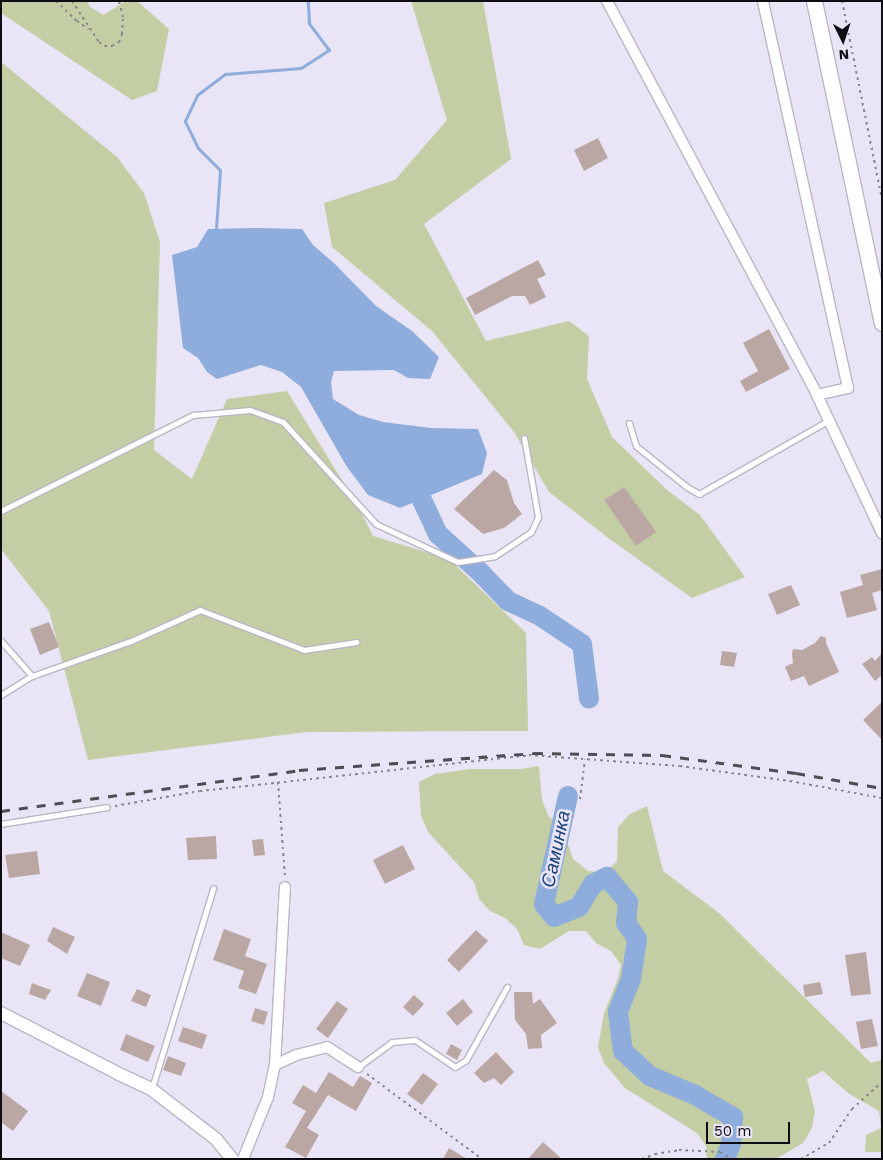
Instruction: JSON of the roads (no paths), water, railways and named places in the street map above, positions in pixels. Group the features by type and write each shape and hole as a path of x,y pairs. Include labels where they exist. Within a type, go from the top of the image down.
{"main road":[{"path":"814,1 882,323"}],"street":[{"path":"607,1 817,395 882,533"},
{"path":"763,1 848,388 817,395"},
{"path":"242,1159 268,1097 275,1065 285,887"},
{"path":"1,1013 151,1089 216,1139 232,1159"},
{"path":"275,1065 296,1055 327,1047 358,1067"}],"lane":[{"path":"1,511 193,415 250,410 283,422 376,524 458,562 495,556 531,532 538,517 524,438"},
{"path":"629,423 636,446 687,487 699,494 829,420"},
{"path":"1,695 32,676 131,640 200,610 304,650 356,642"},
{"path":"1,641 32,676"},
{"path":"1,824 107,807"},
{"path":"151,1089 213,888"},
{"path":"358,1067 392,1042 415,1040 455,1067 466,1060 507,987"}],"water":[{"path":"208,229 302,229 313,245 334,263 376,306 412,331 439,357 430,379 408,378 394,370 334,371 331,382 333,399 359,415 383,422 431,428 478,429 487,453 482,474 400,508 368,495 347,467 301,387 282,372 261,365 217,379 207,372 198,358 183,348 172,255 197,247"}],"waterway":[{"path":"216,229 220,170 198,148 185,121 197,95 225,74 301,68 329,50 309,23 308,1"},
{"name":"Саминка","path":"422,500 438,534 480,572 508,601 540,616 582,644 589,699"},
{"name":"Саминка","path":"568,796 544,904 554,917 579,907 593,884 607,877 628,902 626,923 637,939 631,979 618,1012 623,1051 650,1076 695,1095 733,1117 731,1144 725,1159"}],"railway":[{"path":"1,811 299,770 534,753 662,755 796,773 882,788"}]}
